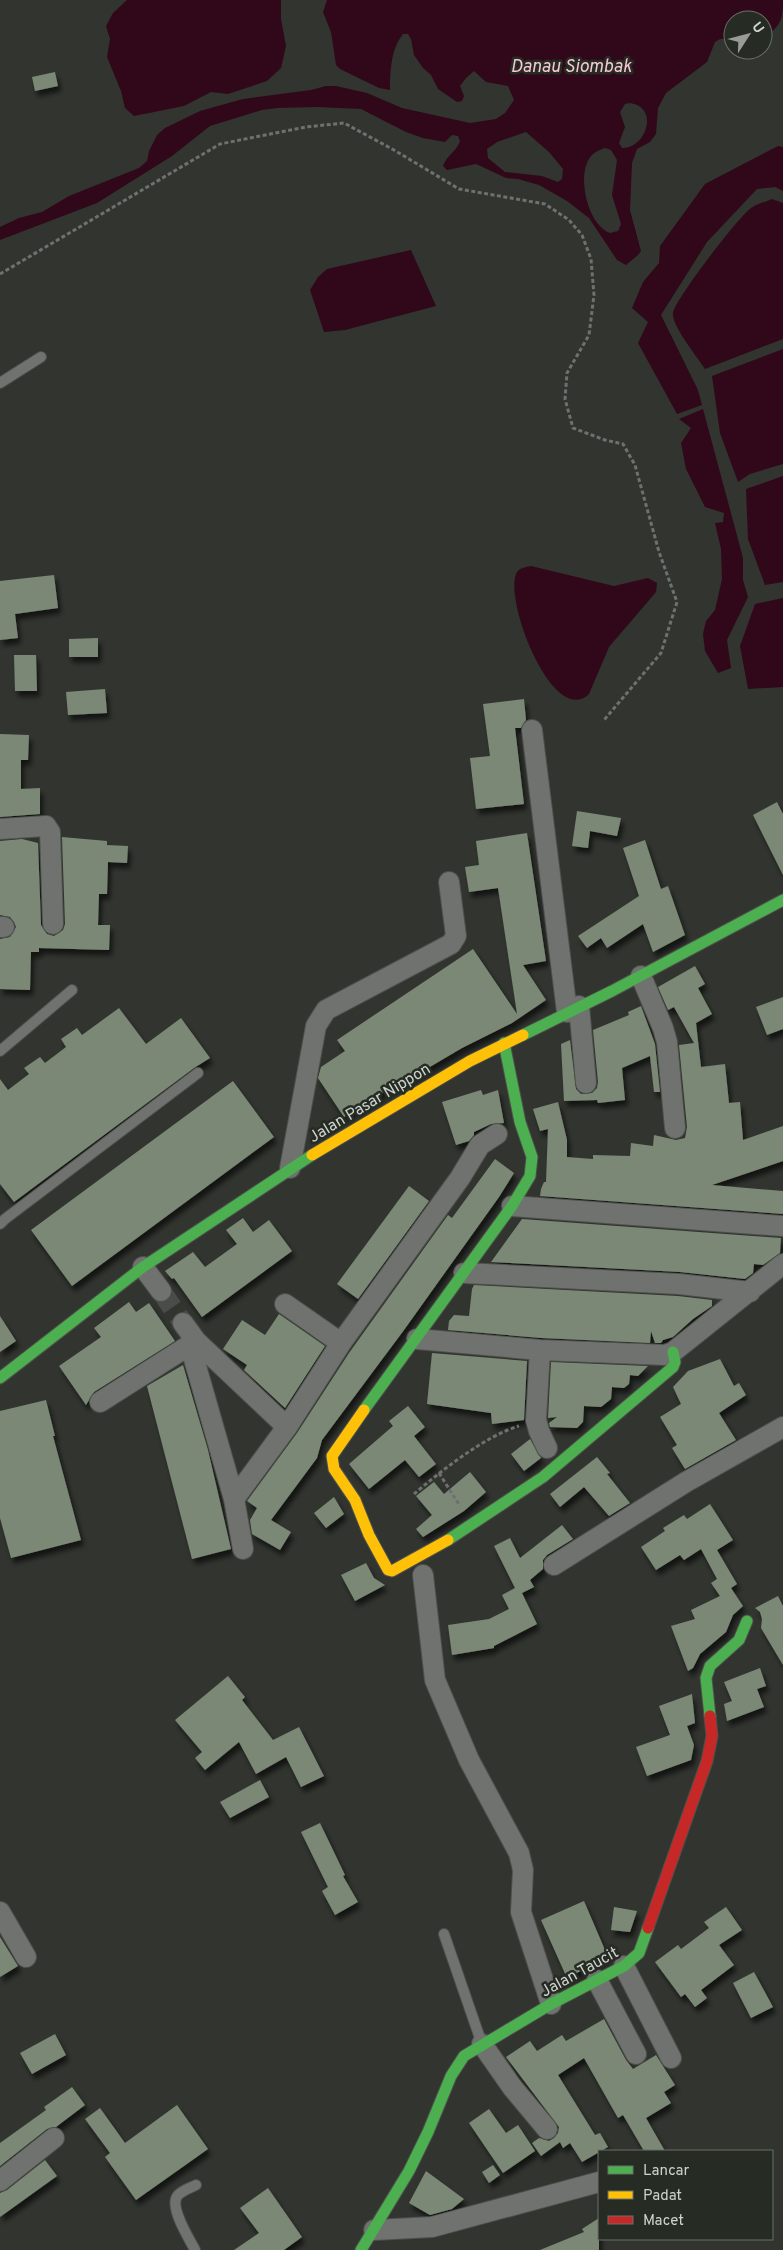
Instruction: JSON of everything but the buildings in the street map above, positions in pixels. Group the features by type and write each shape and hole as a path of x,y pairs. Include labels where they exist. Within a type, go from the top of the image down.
{"street":[{"path":"532,730 573,1009 586,1083"},
{"path":"0,829 46,826 50,832 53,924"},
{"path":"290,1168 316,1026 320,1017 326,1010 451,944 456,936 449,882"},
{"name":"Jalan Pasar Nippon","path":"0,1378 143,1267 290,1168 504,1043 641,976 783,900"},
{"path":"641,976 661,1022 667,1042 675,1128"},
{"path":"504,1043 520,1122 533,1163 530,1176 512,1206 418,1339 335,1449 332,1456 334,1469 355,1500 369,1535 388,1570 392,1571 434,1549 542,1477 674,1367 673,1352"},
{"path":"234,1499 287,1427 341,1343 460,1178 480,1145 497,1134"},
{"path":"512,1206 783,1226"},
{"path":"418,1339 540,1350 657,1356 673,1352 783,1264"},
{"path":"143,1267 161,1291"},
{"path":"464,1273 679,1284 750,1292"},
{"path":"285,1304 341,1343"},
{"path":"183,1323 193,1343 234,1499 243,1549"},
{"path":"193,1343 287,1427"},
{"path":"100,1402 193,1343"},
{"path":"540,1350 536,1420 538,1432 547,1448"},
{"path":"554,1565 686,1482 783,1427"},
{"path":"423,1575 435,1680 469,1760 519,1853 523,1870 520,1912 550,2004"},
{"name":"Jalan Taucit","path":"361,2250 423,2142 454,2069 464,2056 550,2004 624,1966 641,1950 660,1891 708,1761 712,1736 706,1678 710,1666 739,1640 748,1621"},
{"path":"0,1912 26,1957"},
{"path":"624,1966 671,2058"},
{"path":"597,1980 636,2054"},
{"path":"482,2044 512,2087 547,2128"},
{"path":"0,2182 54,2138"},
{"path":"374,2230 432,2228 598,2182"}],"lane":[{"path":"0,383 41,357"},
{"path":"0,1051 72,990"},
{"path":"2,1218 198,1074"},
{"path":"444,1934 482,2044"},
{"path":"195,2250 182,2226 175,2203 177,2196 196,2185"}],"path":[{"path":"0,274 220,144 306,127 344,123 394,150 459,190 545,204 569,220 582,235 591,259 594,295 589,335 567,373 565,399 573,428 605,440 623,444 636,465 659,552 677,602 661,653 604,720"},
{"path":"414,1494 438,1473 503,1432 536,1420"},
{"path":"438,1473 462,1509"}],"water":[{"path":"127,0 281,0 281,19 286,46 281,68 267,81 228,94 211,92 184,106 134,116 125,108 121,91 107,57 110,39 106,26 113,13"},
{"name":"Danau Siombak","path":"327,0 783,0 780,22 773,30 773,10 723,10 723,39 715,42 707,62 666,93 658,108 656,134 650,142 637,149 632,163 630,210 641,251 626,265 617,260 589,218 567,201 539,185 518,179 506,178 476,164 447,170 443,166 459,145 458,136 452,135 445,142 423,138 406,132 361,109 317,107 262,110 210,126 172,156 97,203 0,240 0,227 19,218 42,212 69,196 139,168 147,161 149,151 157,135 165,128 200,111 243,99 336,86 367,93 402,108 470,123 496,119 505,113 514,100 508,86 486,82 474,71 460,86 464,96 462,101 457,102 438,89 431,75 423,68 414,55 411,39 408,34 403,34 396,46 391,68 390,90 379,88 340,69 336,65 331,32 323,12","holes":["630,103 639,106 645,112 647,119 643,135 638,142 630,147 622,148 619,143 625,127 620,112 625,104","526,132 549,152 563,169 562,179 558,182 542,176 505,172 488,158 487,149 497,142","605,148 611,150 617,160 612,195 621,224 618,231 610,233 602,228 591,211 587,200 584,177 590,157"]},
{"path":"778,146 783,147 783,191 775,187 757,189 707,242 661,315 698,390 702,405 677,414 638,343 648,322 632,308 643,282 659,263 660,246 705,184"},
{"path":"772,199 783,203 783,339 705,369 676,325 673,313 676,305 708,259 744,214 756,205"},
{"path":"411,250 436,306 345,330 324,332 310,290 318,277 327,269"},
{"path":"783,349 783,464 750,474 738,482 720,433 712,376"},
{"path":"703,409 743,558 743,580 748,597 727,640 731,668 718,673 705,651 703,634 706,621 715,610 722,579 721,549 715,523 723,522 724,513 705,507 686,469 681,443 691,428 679,419"},
{"path":"783,476 783,582 765,585 748,539 746,489"},
{"path":"531,566 614,586 648,578 657,583 656,592 609,647 589,694 575,700 560,693 546,677 534,656 524,631 517,607 514,586 517,572"},
{"path":"783,598 783,687 748,689 740,646 755,604"}],"tunnel":[{"path":"161,1291 183,1323"}],"traffic: fast":[{"path":"523,1035 612,991 783,900"},
{"path":"364,1410 512,1206 530,1176 532,1157 520,1122 504,1043"},
{"path":"0,1378 143,1267 312,1155"},
{"path":"448,1540 543,1477 673,1367 675,1362 673,1352"},
{"path":"710,1716 706,1678 710,1666 739,1640 747,1621"},
{"path":"361,2250 409,2171 428,2132 451,2076 464,2056 551,2004 624,1966 639,1953 648,1928"}],"traffic: slow":[{"path":"312,1155 470,1061 523,1035"},
{"path":"364,1410 332,1456 334,1469 355,1500 369,1535 388,1570 392,1571 448,1540"}],"traffic: jam":[{"path":"648,1928 707,1761 712,1736 710,1716"}]}
